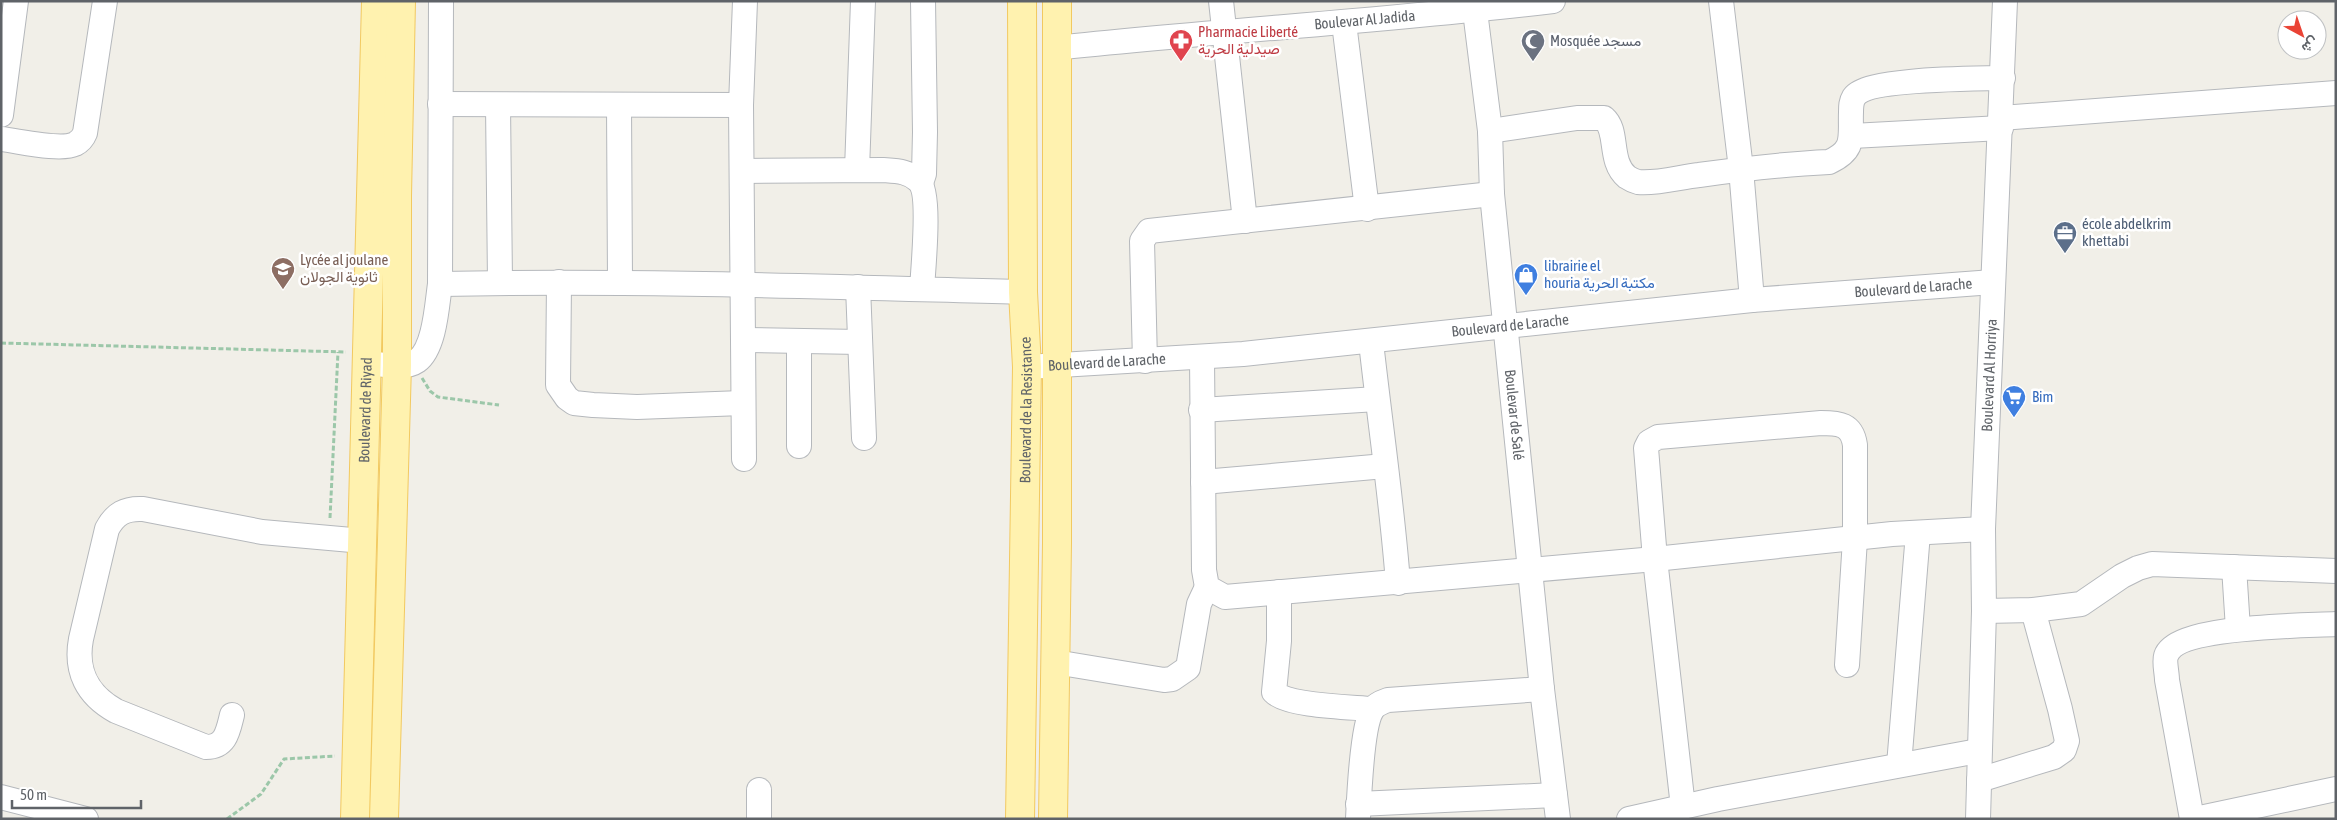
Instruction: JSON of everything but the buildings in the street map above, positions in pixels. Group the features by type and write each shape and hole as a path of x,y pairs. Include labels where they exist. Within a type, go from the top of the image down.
{"main road":[{"name":"Boulevard de Riyad","path":"355,819 376,1"},
{"name":"Boulevard de Riyad","path":"384,819 407,363 397,196 401,1"},
{"name":"Boulevard de la Resistance","path":"1020,819 1027,367 1023,292 1022,1"},
{"name":"Boulevard de la Resistance","path":"1053,819 1057,1"}],"street":[{"path":"1,115 16,1"},
{"path":"1,139 64,146 75,144 82,139 86,127 105,1"},
{"path":"367,358 407,363 426,350 432,334 440,284 441,1"},
{"path":"744,460 742,403 745,340 741,105 745,1"},
{"path":"857,170 863,1"},
{"path":"922,289 926,215 921,183 924,174 925,142 923,1"},
{"path":"1221,1 1245,221"},
{"name":"Boulevar Al Jadida","path":"1056,48 1224,31 1344,23 1430,8 1475,11 1553,1"},
{"path":"1721,1 1741,169 1752,300"},
{"name":"Boulevard Al Horriya","path":"1978,819 1978,751 1984,612 1983,530 2006,1"},
{"name":"Boulevar de Salé","path":"1475,11 1490,131 1492,194 1505,326 1542,689 1558,819"},
{"path":"1344,23 1367,209"},
{"path":"1490,131 1577,118 1604,118 1609,124 1618,164 1629,178 1638,182 1741,169 1829,162 1839,157 1851,144 1851,103 1854,96 1864,88 1911,81 2003,78"},
{"path":"1852,136 2336,93"},
{"path":"440,104 741,105"},
{"path":"498,105 500,282"},
{"path":"619,105 620,282"},
{"path":"743,171 857,170 903,172 921,183"},
{"path":"1145,360 1142,241 1146,234 1156,230 1367,209 1492,194"},
{"path":"559,282 558,386 566,398 574,403 637,407 742,403"},
{"path":"440,284 620,282 1023,292"},
{"name":"Boulevard de Larache","path":"1027,367 1202,358 1370,342 1752,300 1993,282"},
{"path":"858,287 864,438"},
{"path":"745,340 860,342"},
{"path":"799,341 799,446"},
{"path":"1370,342 1393,517 1398,583"},
{"path":"1055,662 1164,680 1172,679 1188,668 1199,604 1207,587 1202,546 1202,358"},
{"path":"1202,410 1377,399"},
{"path":"1683,807 1655,559 1646,448 1649,442 1658,437 1821,423 1845,425 1854,437 1855,445 1855,539 1847,665"},
{"path":"1203,482 1385,466"},
{"path":"232,715 224,741 219,745 206,747 116,711 103,704 92,694 84,682 80,668 80,646 108,529 113,520 126,510 143,509 262,532 362,541"},
{"path":"1207,587 1225,597 1398,583 1918,533 1983,530"},
{"path":"1899,765 1918,533"},
{"path":"1984,612 2033,610 2081,604 2122,576 2152,564 2336,571"},
{"path":"2234,567 2238,629"},
{"path":"1278,592 1279,641 1274,692 1278,696 1296,702 1372,709 1388,700 1542,689"},
{"path":"1979,780 2054,757 2061,754 2066,745 2060,709 2033,610"},
{"path":"2336,624 2238,629 2185,640 2173,647 2166,657 2167,680 2193,819 2336,789"},
{"path":"1372,709 1366,726 1358,811 1555,795"},
{"path":"1629,819 1978,751"},
{"path":"759,790 759,819"},
{"path":"1,798 86,819"}],"path":[{"path":"1,343 338,352 367,358"},
{"path":"329,539 338,352"},
{"path":"407,363 438,397 499,405"},
{"path":"227,819 261,794 284,759 338,756 338,764"}],"place":[{"name":"Pharmacie Liberté صيدلية الحرية","path":"1181,62"},
{"name":"Mosquée مسجد","path":"1533,62"},
{"name":"école abdelkrim khettabi","path":"2065,254"},
{"name":"Lycée al joulane ثانوية الجولان","path":"283,290"},
{"name":"librairie el houria مكتبة الحرية","path":"1526,296"},
{"name":"Bim","path":"2014,418"}]}
